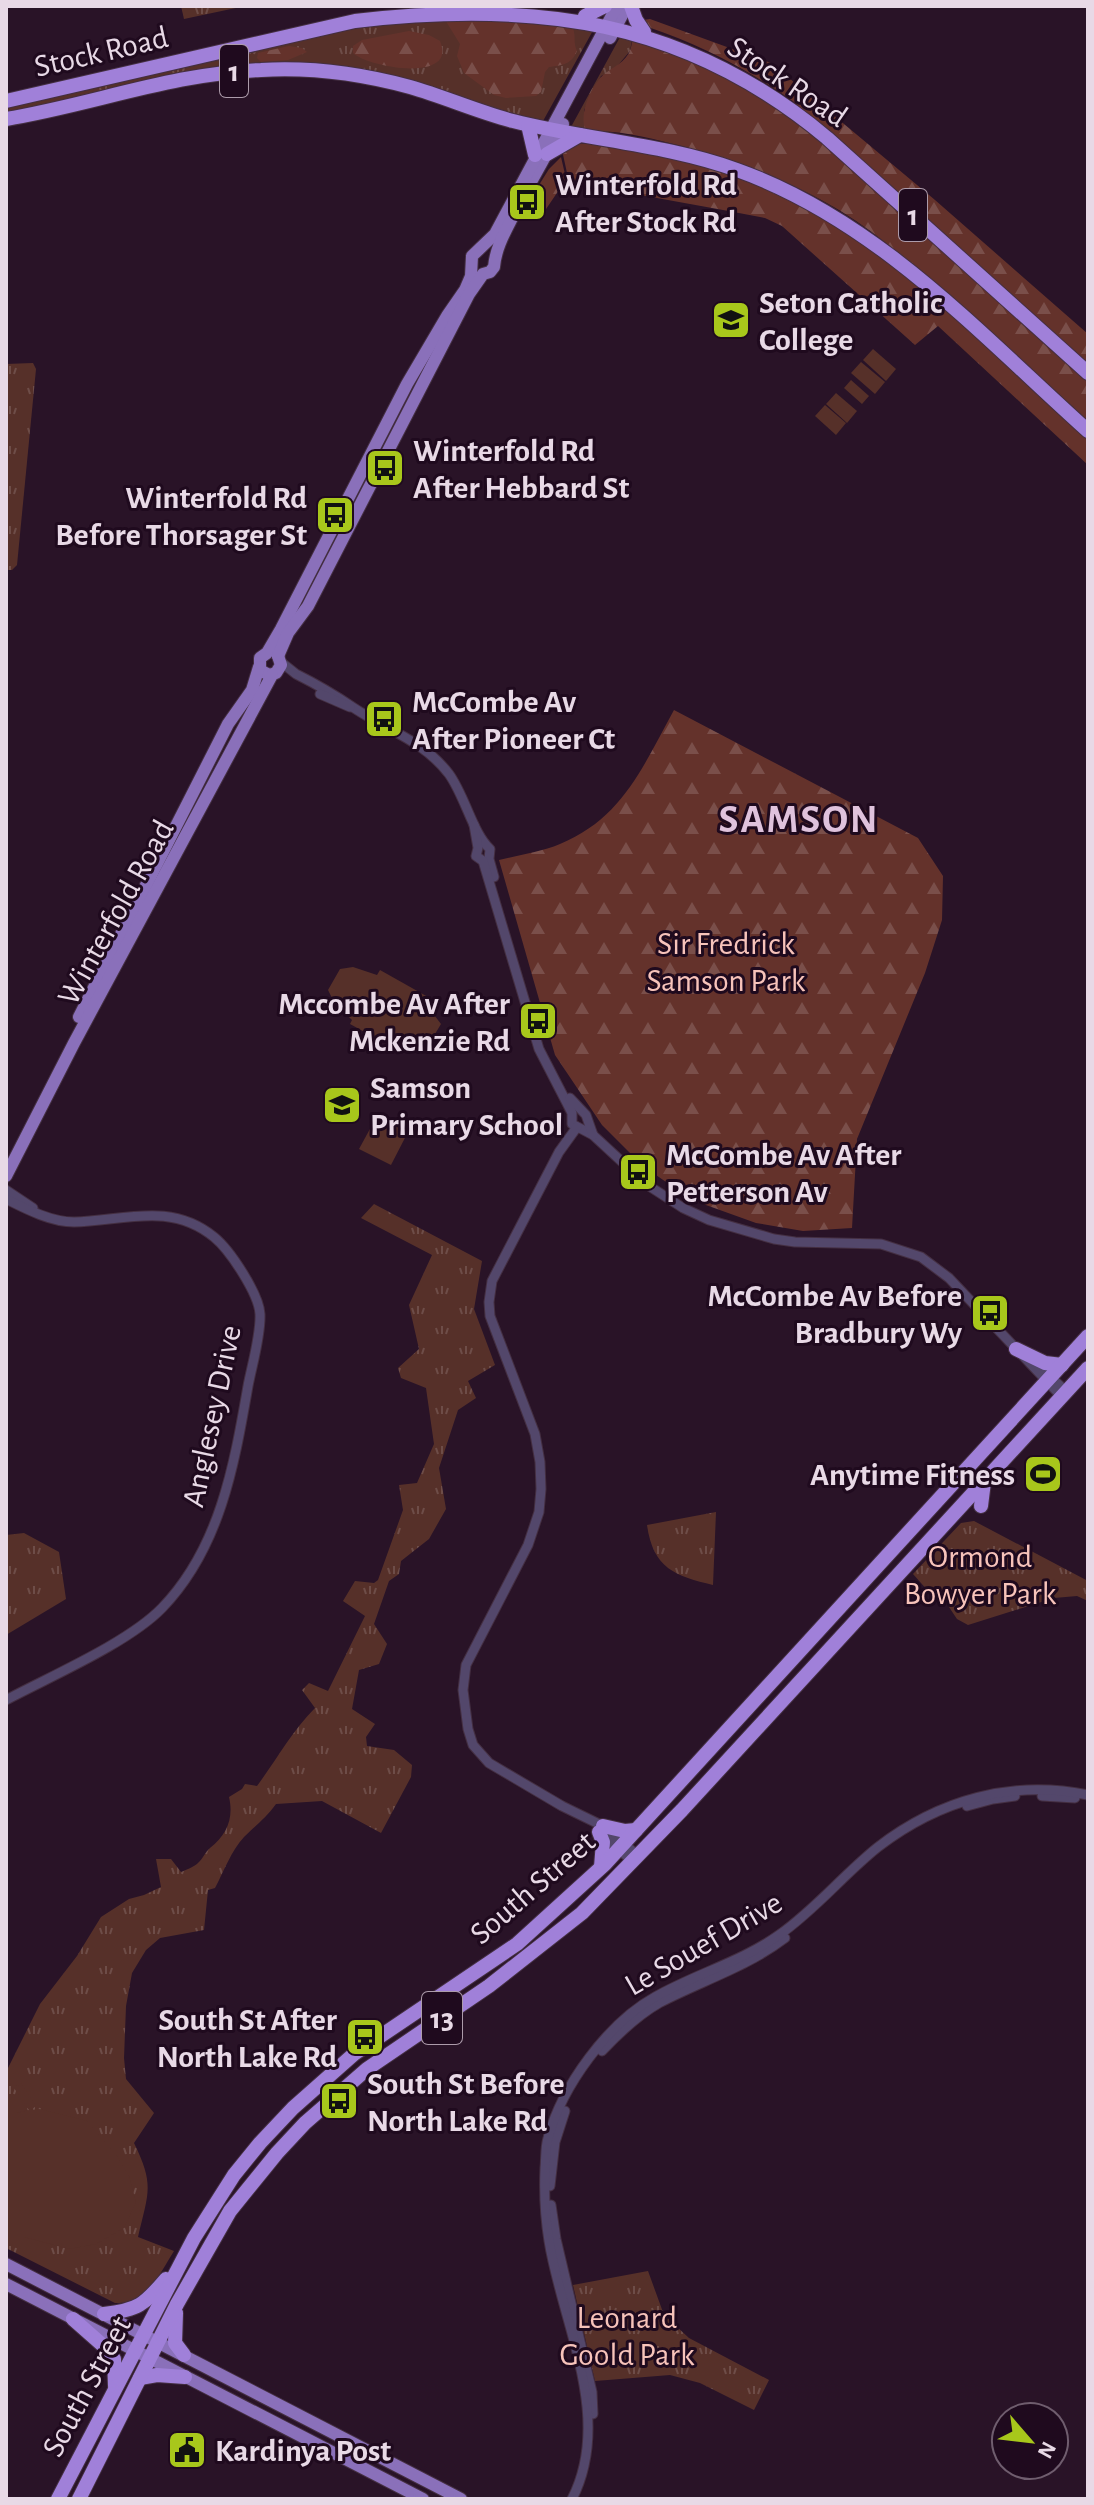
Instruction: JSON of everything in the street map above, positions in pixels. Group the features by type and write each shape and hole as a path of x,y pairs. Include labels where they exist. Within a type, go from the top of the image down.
{"highway":[{"path":"585,16 605,6"},
{"path":"629,6 644,32"},
{"name":"Stock Road","path":"6,101 355,21 412,11 508,7 585,16 613,23 692,51 766,91 809,123 1088,373"},
{"name":"Stock Road","path":"6,119 210,75 287,69 386,81 528,125 671,151 719,164 783,189 828,212 871,240 902,264 1088,431"},
{"path":"528,125 541,155 580,135"},
{"name":"South Street","path":"58,2499 208,2213 234,2175 293,2108 364,2047 517,1944 601,1868 1088,1336"},
{"path":"1016,1349 1045,1363 1062,1365"},
{"name":"South Street","path":"79,2499 177,2304 230,2211 277,2153 305,2123 367,2069 489,1986 582,1913 636,1859 1088,1368"},
{"path":"981,1506 985,1481"},
{"path":"601,1868 603,1842 598,1826 636,1830"},
{"path":"104,2314 134,2310 142,2305 183,2258"},
{"path":"177,2304 175,2337 184,2355"},
{"path":"73,2319 114,2359 115,2390"},
{"path":"140,2378 157,2375 185,2377"}],"main road":[{"path":"613,23 617,6"},
{"path":"541,155 495,234 472,256 477,270 494,267 498,242 541,155 613,23 629,6"},
{"path":"479,250 486,250 494,256"},
{"name":"Winterfold Road","path":"6,1176 275,664 288,633 308,606 468,298 477,270"},
{"name":"Winterfold Road","path":"6,1163 228,724 252,690 260,658 275,664"},
{"path":"6,2264 461,2499"},
{"path":"6,2284 423,2499"}],"street":[{"path":"275,664 339,704 354,708 410,738 436,760 461,794 482,847 491,851 486,860 539,1049 578,1119 593,1135 646,1184 683,1208 709,1220 774,1239 881,1244 921,1257 949,1278 1064,1395"},
{"path":"578,1119 486,1278 483,1302 485,1320 494,1341 499,1344 535,1434 540,1462 540,1501 528,1545 466,1665 463,1690 468,1722 495,1766 598,1826 636,1859"},
{"name":"Anglesey Drive","path":"6,1190 35,1211"},
{"name":"Anglesey Drive","path":"6,1199 54,1220 74,1222 147,1214 185,1222 215,1238 243,1273 260,1313 235,1458 211,1537 196,1567 160,1610 139,1627 6,1700"},
{"name":"Le Souef Drive","path":"572,2499 579,2484 588,2441 586,2393 549,2241 544,2190 547,2139 586,2060 613,2029 653,1998 747,1954 779,1935 878,1847 918,1821 992,1792 1062,1790 1088,1798"},
{"name":"Le Souef Drive","path":"579,2499 585,2486 593,2442 592,2392 556,2239 550,2191 555,2142 565,2110 590,2065 618,2034 657,2004 739,1966 782,1940 881,1851 921,1825 960,1808 993,1799 1026,1795 1088,1798"}],"green space":[{"path":"181,6 245,6 184,19"},
{"path":"418,15 596,25 543,121 289,63 6,114 6,105"},
{"path":"532,15 544,26 556,22 573,28 577,51 569,62 549,67 541,92 536,96 506,98 494,95 464,73 457,56 460,44 444,18"},
{"path":"650,19 771,63 935,200 1088,334 1088,367 794,102 724,59 648,27 643,20"},
{"path":"409,31 440,41 442,54 436,63 425,67 392,67 362,59 353,53 353,46 362,40"},
{"path":"626,32 633,34 630,51 613,71 601,76 584,110 586,132 571,127 619,39"},
{"path":"633,34 658,42 790,113 1088,380 1088,422 920,271 839,210 782,181 702,152 634,135 586,132 584,111 588,97 600,78 629,53"},
{"path":"289,46 307,52 288,60 261,62 257,58 258,53"},
{"path":"576,143 615,146 724,170 815,210 893,263 1088,437 1088,465 938,326 915,345 782,226 765,218 569,182 562,150"},
{"path":"561,157 567,183 544,212 536,204 534,193 549,169"},
{"path":"873,349 896,369 886,381 863,360"},
{"path":"861,362 885,382 875,394 851,373"},
{"path":"33,363 36,369 17,565 12,570 6,570 6,364"},
{"path":"851,380 869,396 862,404 844,388"},
{"path":"836,393 857,411 847,423 826,404"},
{"path":"825,405 846,423 836,435 815,416"},
{"name":"Sir Fredrick Samson Park","path":"674,710 918,838 943,876 942,920 925,973 857,1139 852,1228 803,1231 756,1223 692,1200 643,1166 602,1125 555,1055 499,860 560,844 600,820 629,788"},
{"path":"353,967 377,975 380,970 428,997 425,1003 441,1024 429,1044 403,1044 399,1051 350,1024 352,1020 335,1004 328,990 340,969"},
{"path":"377,1116 408,1132 391,1165 359,1149"},
{"path":"374,1204 482,1261 474,1309 495,1365 468,1381 476,1398 458,1410 439,1468 446,1509 429,1539 401,1561 399,1574 389,1581 374,1624 387,1644 379,1664 359,1670 352,1709 375,1724 366,1737 367,1746 394,1750 412,1765 411,1777 381,1833 322,1801 276,1804 239,1843 215,1888 208,1890 204,1930 160,1938 146,1950 132,1973 126,2006 126,2079 154,2113 134,2143 145,2170 148,2190 138,2237 174,2251 157,2279 143,2294 126,2302 115,2303 6,2248 6,2072 40,2004 77,1956 101,1917 129,1899 161,1887 156,1859 171,1859 181,1872 201,1860 221,1838 230,1819 229,1797 245,1784 257,1786 315,1708 302,1690 309,1683 328,1691 365,1616 343,1601 355,1581 374,1583 378,1580 403,1510 399,1485 417,1483 434,1444 426,1388 401,1378 398,1368 419,1349 409,1305 432,1255 361,1218"},
{"path":"716,1512 713,1585 677,1574 668,1568 655,1552 647,1525"},
{"name":"Ormond Bowyer Park","path":"974,1521 1088,1581 1088,1601 1077,1596 1054,1598 968,1625 957,1619 945,1601 937,1601 913,1574 961,1523"},
{"path":"24,1533 59,1552 66,1599 6,1635 6,1535"},
{"path":"21,2083 36,2106 31,2110 39,2109 87,2121 117,2156 129,2176 136,2202 124,2228 96,2244 69,2249 24,2237 6,2221 6,2122 16,2113 29,2110 14,2088"},
{"name":"Leonard Goold Park","path":"648,2271 664,2315 689,2338 769,2380 754,2410 700,2383 670,2375 595,2381 573,2285"}],"place":[{"name":"Winterfold Rd After Stock Rd","path":"527,202"},
{"name":"Seton Catholic College","path":"731,320"},
{"name":"Winterfold Rd After Hebbard St","path":"385,468"},
{"name":"Winterfold Rd Before Thorsager St","path":"335,515"},
{"name":"McCombe Av After Pioneer Ct","path":"384,719"},
{"name":"Mccombe Av After Mckenzie Rd","path":"538,1021"},
{"name":"Samson Primary School","path":"342,1105"},
{"name":"McCombe Av After Petterson Av","path":"638,1172"},
{"name":"McCombe Av Before Bradbury Wy","path":"990,1313"},
{"name":"Anytime Fitness","path":"1043,1474"},
{"name":"South St After North Lake Rd","path":"365,2037"},
{"name":"South St Before North Lake Rd","path":"339,2101"},
{"name":"Kardinya Post","path":"187,2450"}],"district":[{"name":"SAMSON","path":"799,818"}]}
